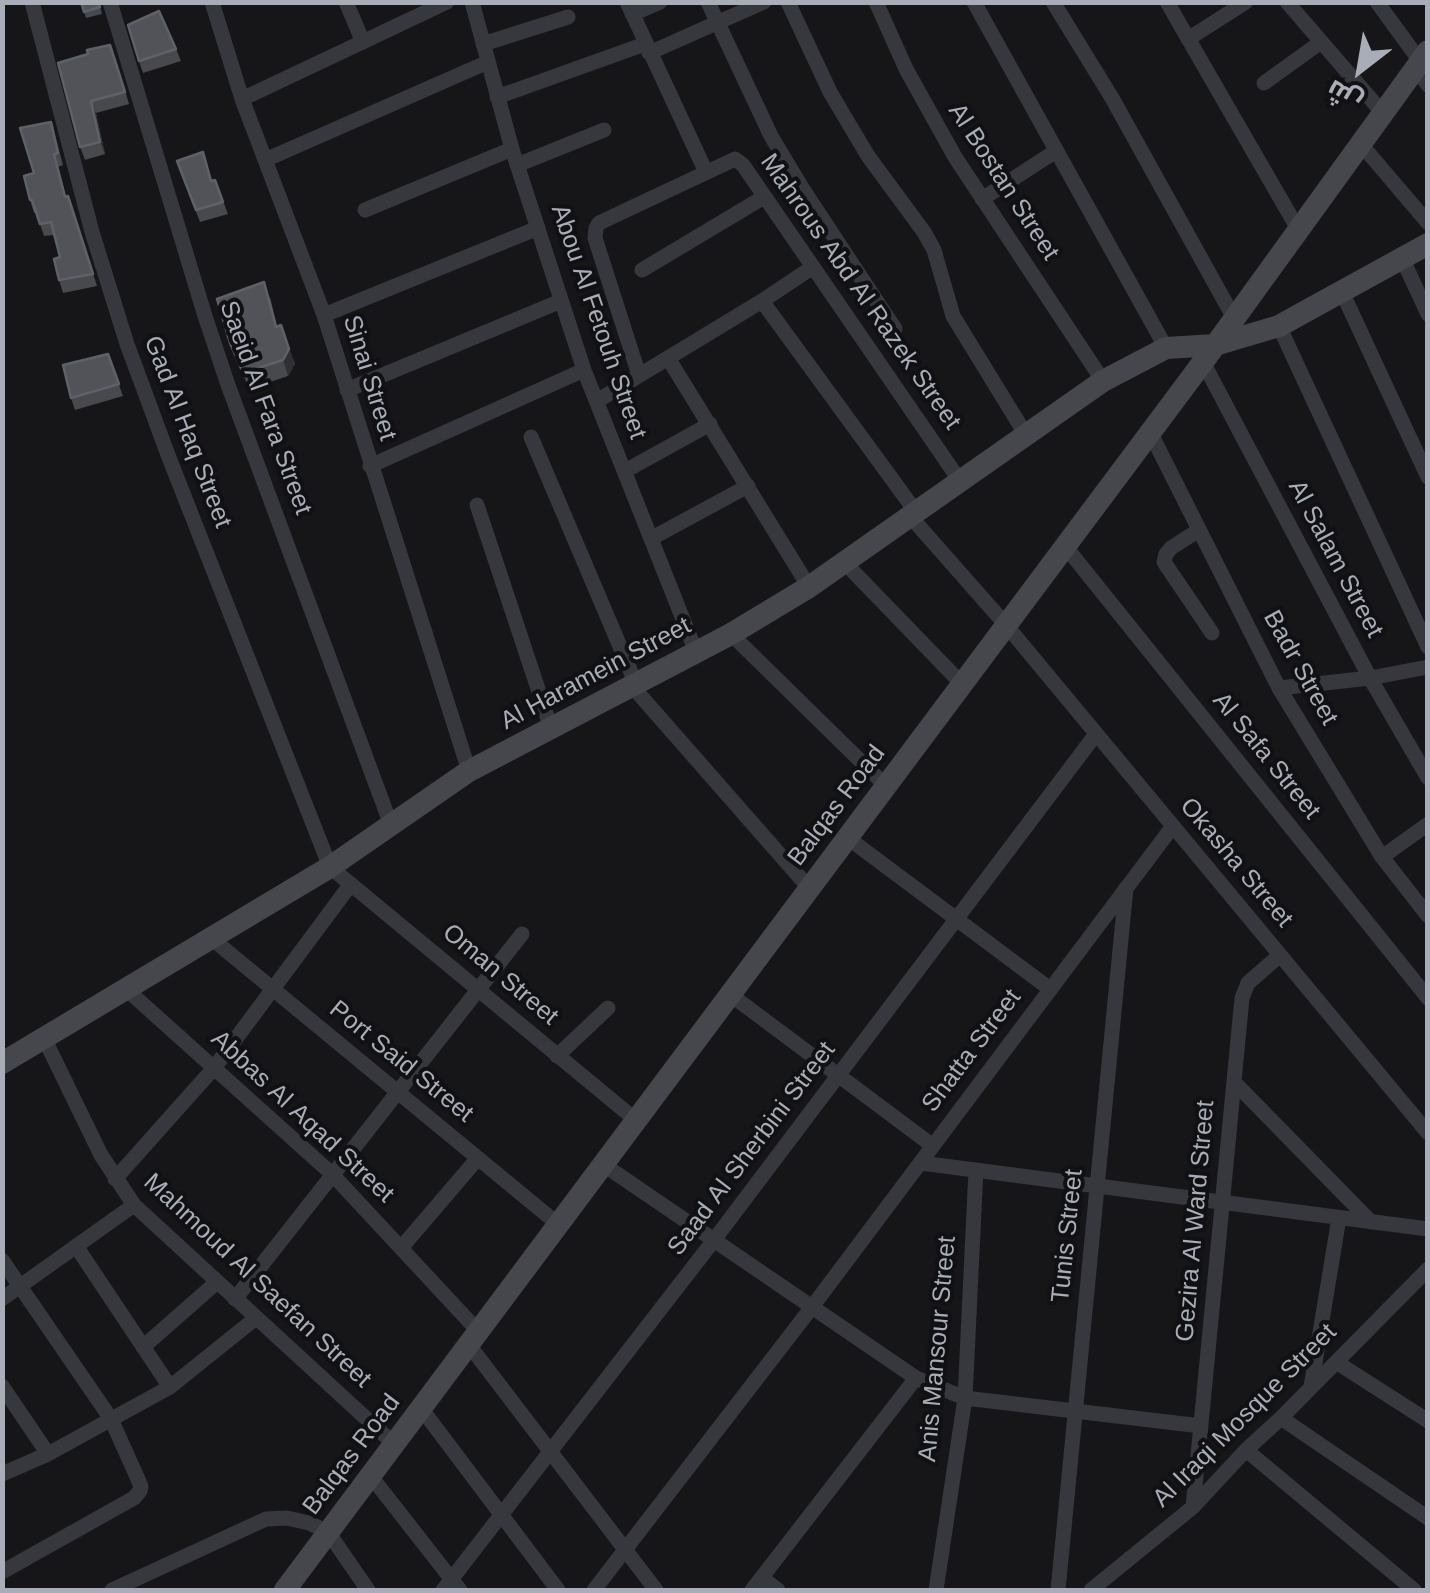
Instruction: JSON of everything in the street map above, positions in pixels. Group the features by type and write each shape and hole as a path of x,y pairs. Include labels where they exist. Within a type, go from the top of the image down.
{"main road":[{"name":"Balqas Road","path":"285,1590 1066,546 1382,112 1422,66"},
{"name":"Al Haramein Street","path":"2,1063 330,867 469,771 732,634 809,587 1104,381 1166,348 1209,353 1279,326 1428,244"}],"street":[{"name":"Gad Al Haq Street","path":"32,2 92,232 127,344 330,867"},
{"name":"Saeid Al Fara Street","path":"110,2 228,384 391,825"},
{"name":"Sinai Street","path":"212,2 242,99 324,315 469,771"},
{"path":"346,2 363,42"},
{"name":"Abou Al Fetouh Street","path":"472,2 514,157 584,370 696,652"},
{"path":"660,2 629,8 706,172"},
{"path":"708,2 771,136 895,329"},
{"path":"497,96 718,23 764,2"},
{"path":"788,2 830,92 868,156 934,250 953,316 1026,435"},
{"name":"Al Bostan Street","path":"876,2 929,114 1104,381"},
{"path":"974,2 1166,348"},
{"path":"1054,2 1234,318"},
{"path":"1167,2 1298,229"},
{"path":"1188,39 1246,2"},
{"path":"1287,2 1382,112"},
{"path":"1377,2 1422,66"},
{"path":"242,99 442,4"},
{"path":"483,44 568,17"},
{"path":"1264,83 1321,42"},
{"path":"265,160 488,62"},
{"path":"365,210 604,130"},
{"path":"1360,143 1428,223"},
{"path":"982,200 1056,152"},
{"name":"Mahrous Abd Al Razek Street","path":"639,375 596,228 599,223 730,160 740,161 960,481"},
{"path":"642,270 764,197"},
{"path":"324,315 538,228"},
{"path":"1402,258 1428,314"},
{"path":"597,401 813,267"},
{"path":"1342,292 1428,476"},
{"path":"347,390 561,301"},
{"name":"Okasha Street","path":"762,301 913,514 1428,1133"},
{"path":"1279,326 1428,647"},
{"name":"Al Salam Street","path":"1209,353 1370,678 1428,778"},
{"path":"668,358 809,587"},
{"path":"370,466 584,370"},
{"path":"625,471 710,424"},
{"name":"Badr Street","path":"1150,432 1279,688 1382,857 1428,916"},
{"path":"531,437 634,685 810,889"},
{"path":"652,538 748,486"},
{"path":"477,506 551,728"},
{"path":"1199,530 1171,548 1164,562 1212,633"},
{"name":"Al Safa Street","path":"1066,546 1428,998"},
{"path":"844,562 962,684"},
{"path":"732,634 886,786"},
{"path":"1279,688 1428,667"},
{"name":"Saad Al Sherbini Street","path":"451,1587 501,1514 552,1453 1096,734"},
{"path":"1382,857 1428,824"},
{"name":"Shatta Street","path":"594,1590 812,1307 1172,826"},
{"path":"848,838 1050,989"},
{"name":"Oman Street","path":"330,867 637,1121"},
{"path":"115,1179 214,1068 351,884"},
{"name":"Tunis Street","path":"1058,1590 1126,887"},
{"path":"234,1299 522,934"},
{"name":"Port Said Street","path":"210,938 560,1225"},
{"name":"Gezira Al Ward Street","path":"1193,1507 1243,993 1280,955"},
{"name":"Abbas Al Aqad Street","path":"125,988 332,1174 402,1248 474,1339 552,1453 656,1590"},
{"path":"732,995 933,1146"},
{"path":"558,1056 608,1008"},
{"name":"Mahmoud Al Saefan Street","path":"44,1038 88,1131 134,1205 394,1444"},
{"path":"1234,1082 1372,1222"},
{"path":"402,1248 478,1158"},
{"path":"921,1162 1428,1230"},
{"path":"604,1165 916,1378 965,1398 1201,1426"},
{"name":"Anis Mansour Street","path":"936,1590 965,1398 976,1170"},
{"path":"2,1299 134,1205"},
{"path":"1311,1387 1339,1218"},
{"path":"76,1246 170,1386"},
{"path":"2,1260 111,1419 139,1480 140,1491 2,1572"},
{"name":"Al Iraqi Mosque Street","path":"1091,1590 1193,1507 1428,1270"},
{"path":"143,1347 216,1282"},
{"path":"2,1474 48,1454 170,1386 256,1318"},
{"path":"1336,1362 1428,1421"},
{"path":"778,1590 757,1584 916,1378"},
{"path":"2,1386 48,1454"},
{"path":"421,1408 558,1590"},
{"path":"1280,1418 1428,1518"},
{"path":"1246,1450 1414,1590"},
{"path":"370,1476 451,1587"},
{"path":"112,1590 266,1518 288,1518 328,1532 368,1590"}],"building":[{"path":"81,2 98,2 100,7 84,12"},
{"path":"159,11 176,49 139,61 128,25"},
{"path":"110,45 125,92 91,101 100,142 80,147 58,63"},
{"path":"51,122 65,197 68,196 93,274 59,280 54,259 60,257 51,222 40,224 30,200 24,176 34,173 20,128"},
{"path":"203,152 211,181 215,180 223,202 196,210 177,161"},
{"path":"264,282 276,327 281,325 289,349 283,360 243,373 217,299"},
{"path":"108,354 119,384 71,398 63,365"}]}
